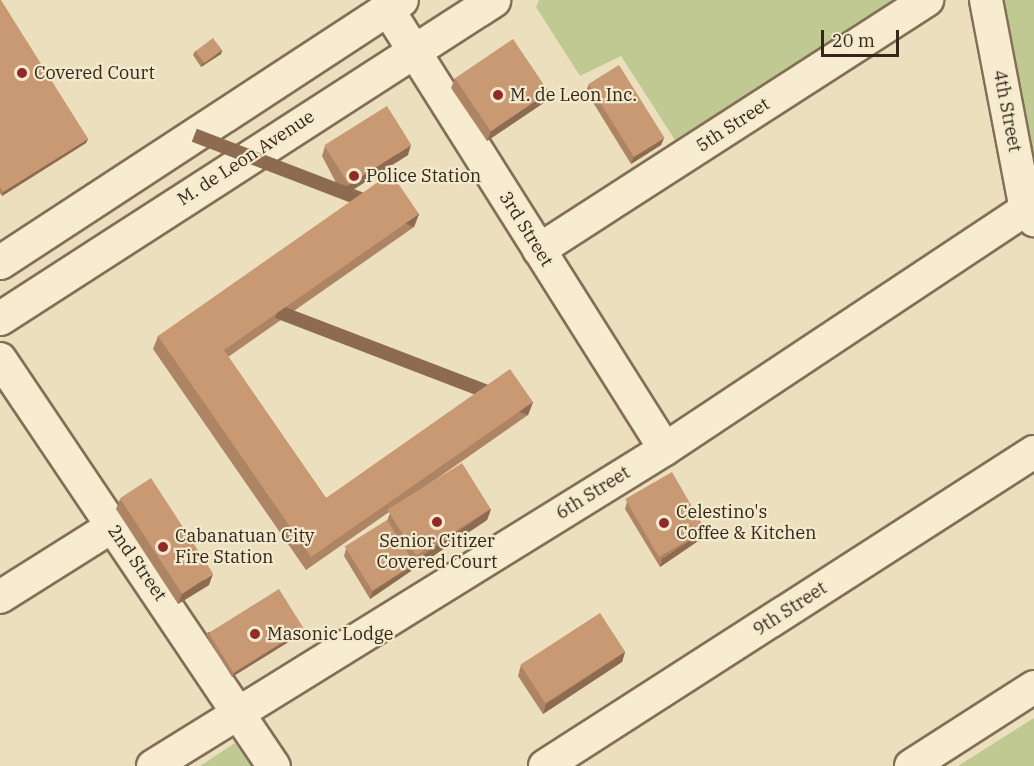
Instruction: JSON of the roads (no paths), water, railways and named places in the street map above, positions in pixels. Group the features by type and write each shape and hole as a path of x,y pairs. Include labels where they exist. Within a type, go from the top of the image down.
{"main road":[{"name":"M. de Leon Avenue","path":"0,318 493,0"},
{"path":"0,262 394,4"}],"street":[{"name":"5th Street","path":"539,250 927,0"},
{"name":"4th Street","path":"986,0 1030,214"},
{"name":"3rd Street","path":"394,4 414,51 665,449"},
{"name":"6th Street","path":"153,766 665,449 1030,214"},
{"name":"2nd Street","path":"0,359 111,527 241,711 274,766"},
{"name":"9th Street","path":"545,766 1034,452"},
{"path":"0,597 111,527"},
{"path":"911,766 1034,687"}],"place":[{"name":"Covered Court","path":"22,73"},
{"name":"M. de Leon Inc.","path":"498,95"},
{"name":"Police Station","path":"354,176"},
{"name":"Senior Citizer Covered Court","path":"437,522"},
{"name":"Celestino's Coffee & Kitchen","path":"664,523"},
{"name":"Cabanatuan City Fire Station","path":"163,547"},
{"name":"Masonic Lodge","path":"255,634"}]}
